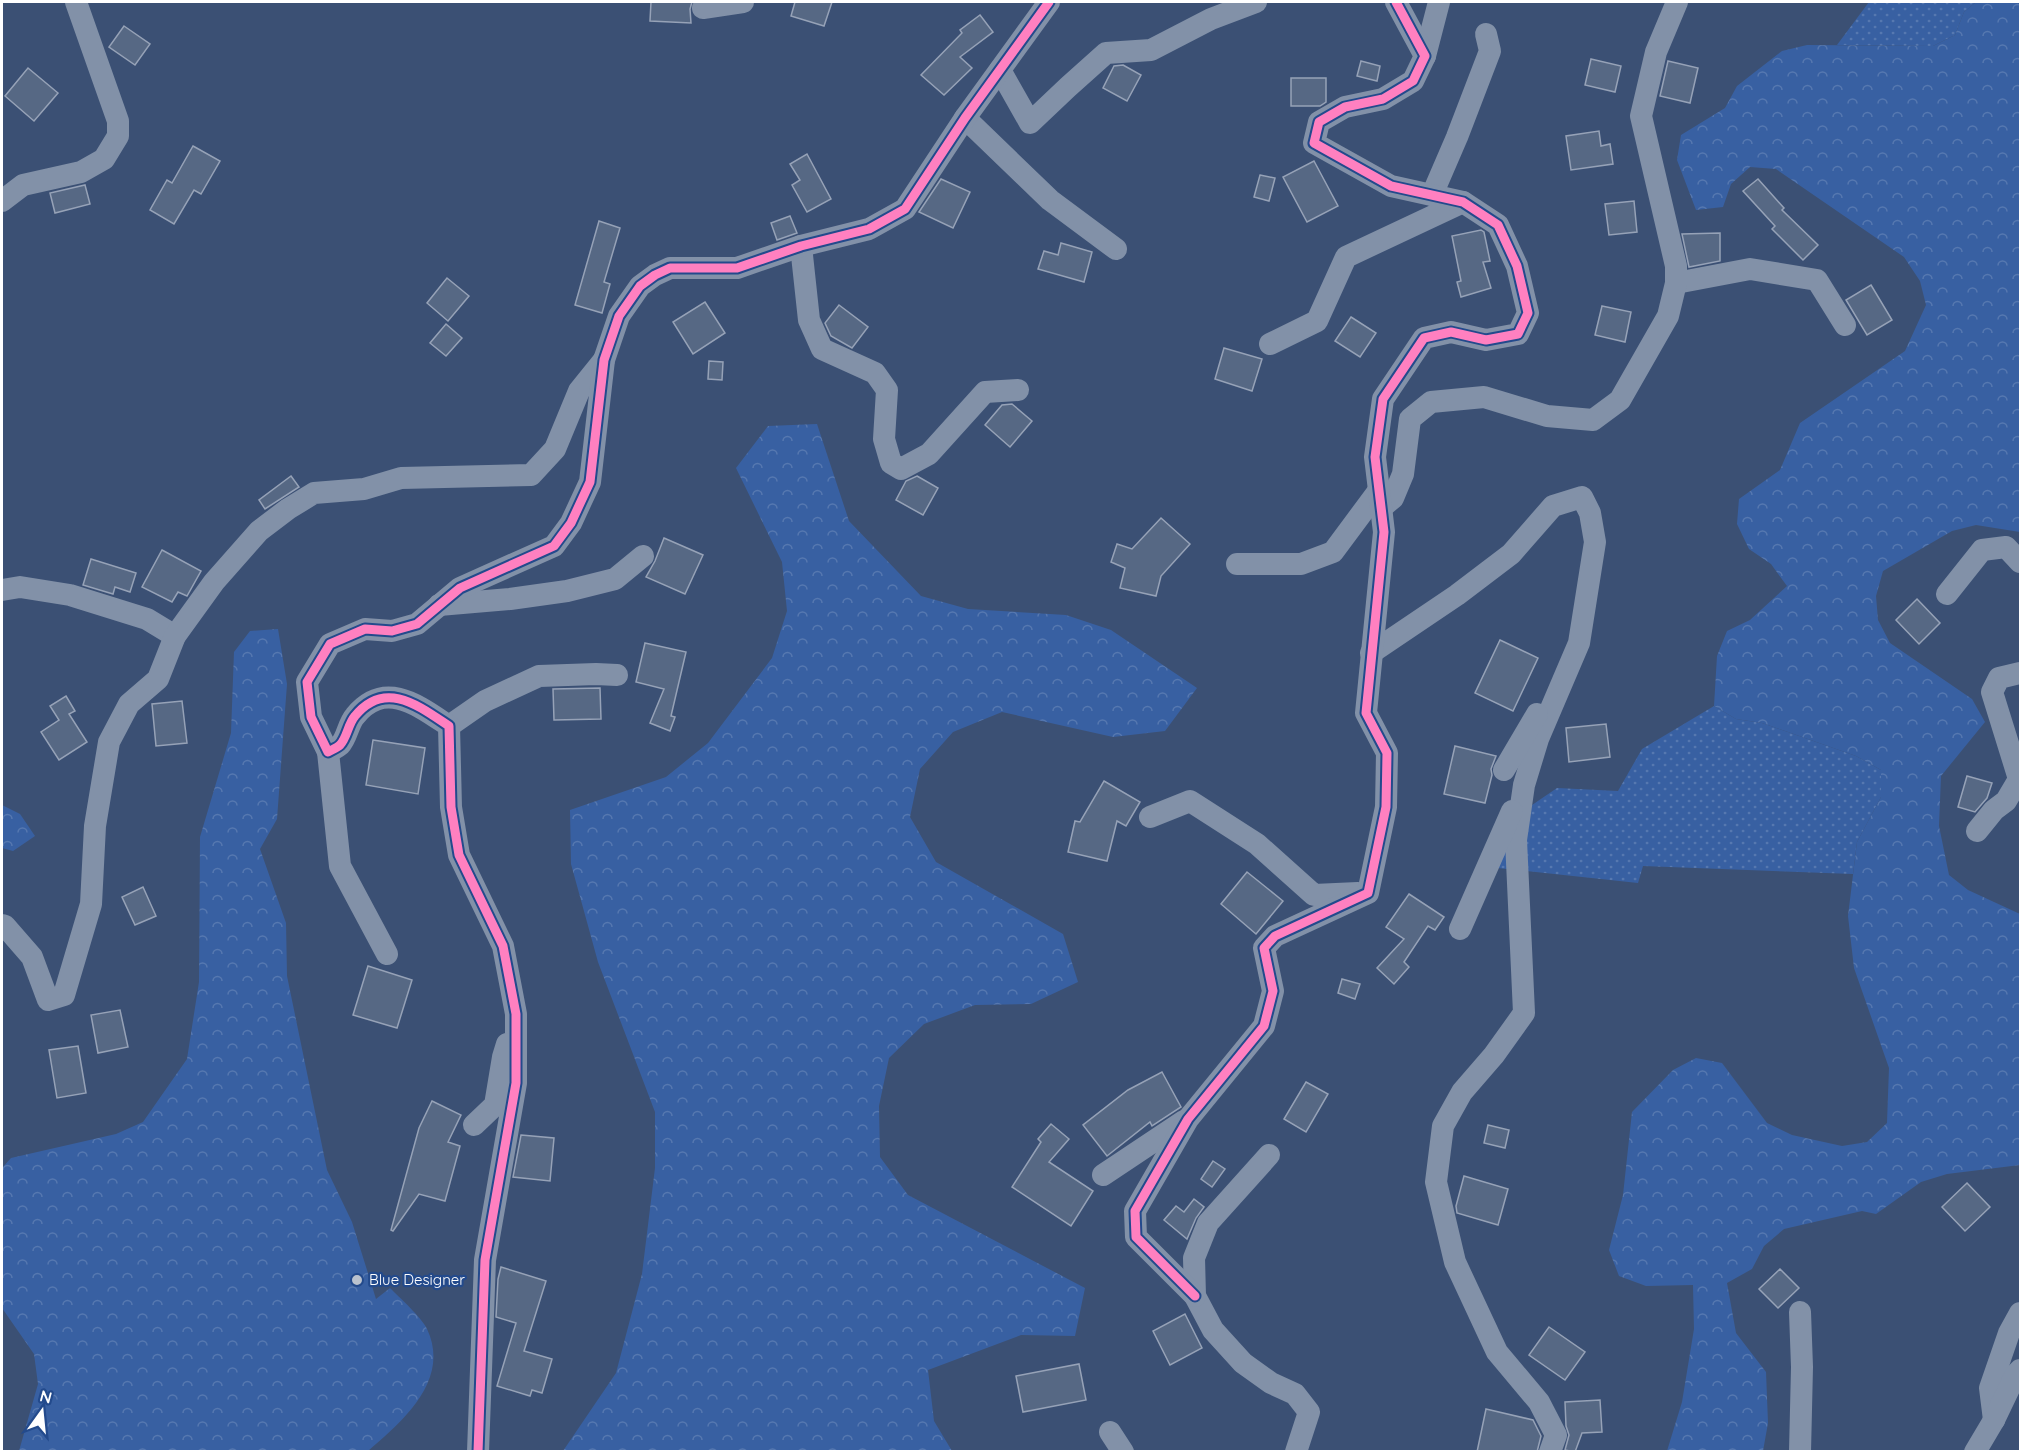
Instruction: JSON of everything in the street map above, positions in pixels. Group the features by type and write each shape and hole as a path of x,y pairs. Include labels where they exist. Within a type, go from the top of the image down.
{"street":[{"path":"2,201 23,185 81,172 104,159 118,136 118,121 76,2"},
{"path":"703,8 743,2"},
{"path":"387,954 340,866 328,752 311,717 307,682 330,644 365,629 392,631 417,624 460,588 554,546 571,523 590,482 604,360 619,316 640,286 670,268 736,268 801,246 869,229 905,208 964,118 1049,2"},
{"path":"1000,70 1030,123 1106,53 1151,50 1211,20 1256,2"},
{"path":"1396,2 1425,56"},
{"path":"1368,893 1386,807 1387,753 1366,713 1384,532 1375,457 1383,399 1424,338 1451,332 1486,340 1518,334 1528,313 1517,266 1497,225 1463,202 1391,186 1314,143 1319,122 1345,107 1383,99 1413,81 1425,56 1439,2"},
{"path":"1237,564 1301,564 1333,552 1380,499 1393,498 1403,474 1410,419 1431,402 1484,397 1547,416 1593,420 1620,400 1668,315 1676,283 1676,266 1641,117 1656,52 1677,2"},
{"path":"1432,195 1490,51 1486,34"},
{"path":"964,118 1050,200 1116,249"},
{"path":"1270,344 1317,321 1346,257 1463,202"},
{"path":"801,246 809,320 822,349 875,373 887,390 884,439 891,463 901,469 929,454 985,392 1018,390"},
{"path":"1676,283 1750,269 1817,280 1845,325"},
{"path":"2,925 32,957 48,1000 64,995 91,904 95,826 109,742 129,704 158,679 175,636 214,582 259,531 314,493 364,489 401,478 531,475 555,449 579,391 604,360"},
{"path":"1371,653 1457,595 1511,554 1553,506 1582,497 1590,513 1595,542 1579,643 1538,739 1524,785 1460,929"},
{"path":"1947,594 1982,550 2006,547 2020,562"},
{"path":"439,605 567,591 615,579 643,556"},
{"path":"2,590 20,587 70,595 147,619 175,636"},
{"path":"1504,770 1579,643"},
{"path":"1977,831 1994,810 2006,801 2019,779 1992,692 1999,678 2019,670"},
{"path":"449,726 485,701 539,676 617,675"},
{"path":"328,752 340,745 354,716 370,702 391,696 416,704 449,726"},
{"path":"449,726 451,807 459,855 503,946 516,1014 516,1083 485,1260 478,1452"},
{"path":"1524,785 1516,840 1524,1013 1494,1055 1461,1092 1443,1126 1436,1182 1455,1262 1497,1352 1539,1402 1556,1435 1550,1452"},
{"path":"1149,817 1190,801 1257,844 1314,895 1368,893"},
{"path":"1296,1452 1309,1412 1295,1394 1271,1383 1243,1363 1213,1330 1196,1296 1136,1236 1135,1211 1188,1119 1264,1026 1273,991 1264,948 1275,936 1368,893"},
{"path":"474,1125 495,1104 503,1058 516,1014"},
{"path":"1103,1175 1188,1119"},
{"path":"1196,1296 1194,1258 1208,1223 1269,1155"},
{"path":"1800,1312 1802,1367 1800,1452"},
{"path":"1994,1420 1990,1388 2009,1333 2020,1314"},
{"path":"1975,1452 2020,1370"},
{"path":"1110,1432 1124,1452"}],"green space":[{"path":"1869,2 1976,2 1964,12 1955,35 1933,46 1837,45"},
{"path":"1976,2 2020,2 2020,532 1976,525 1952,531 1883,571 1876,596 1878,620 1890,643 1972,699 1985,722 1941,776 1939,826 1949,875 1968,890 2020,914 2020,1165 1947,1174 1921,1182 1876,1214 1862,1211 1784,1229 1764,1246 1752,1269 1727,1283 1736,1333 1766,1372 1768,1423 1763,1451 1667,1451 1682,1402 1694,1329 1693,1285 1646,1286 1619,1276 1609,1250 1623,1195 1632,1112 1673,1070 1696,1058 1722,1063 1767,1123 1792,1135 1842,1146 1867,1142 1887,1123 1889,1068 1854,968 1848,916 1857,842 1881,797 1881,770 1856,756 1762,723 1736,719 1714,706 1717,656 1727,631 1750,620 1787,586 1771,564 1749,549 1737,524 1739,499 1780,470 1800,423 1905,351 1926,305 1920,281 1904,257 1776,169 1750,167 1731,184 1723,207 1696,210 1677,160 1681,135 1725,108 1737,86 1782,51 1807,45 1933,46 1955,35 1964,12"},
{"path":"817,424 849,521 921,596 968,609 1066,615 1111,630 1197,688 1165,731 1113,737 1002,712 953,732 920,769 910,817 936,862 1063,934 1078,982 1031,1004 975,1005 924,1024 889,1058 879,1106 880,1157 908,1195 1085,1288 1075,1336 1021,1335 928,1370 934,1421 952,1451 563,1451 616,1373 642,1274 655,1168 655,1112 598,962 571,864 570,810 666,777 708,743 772,658 787,611 782,562 736,468 768,426"},
{"path":"278,629 287,684 277,819 260,849 286,923 287,976 327,1170 352,1222 376,1299 390,1288 427,1329 433,1348 433,1365 428,1382 420,1398 408,1413 368,1451 19,1451 38,1384 34,1354 2,1308 2,1168 11,1158 116,1134 143,1122 187,1059 199,982 200,837 231,733 234,652 250,631"},
{"path":"1714,706 1736,719 1762,723 1856,756 1881,770 1881,797 1857,842 1853,874 1643,866 1638,883 1488,867 1494,831 1557,788 1618,791 1642,749"},
{"path":"2,805 20,814 35,836 13,851 2,848"}],"building":[{"path":"651,2 692,2 691,23 650,21"},
{"path":"795,2 832,2 824,26 791,16"},
{"path":"980,15 993,32 960,57 972,68 944,95 921,75 962,33 960,30"},
{"path":"124,26 150,44 135,65 109,47"},
{"path":"1591,59 1621,66 1615,92 1585,85"},
{"path":"1361,61 1380,66 1377,81 1357,76"},
{"path":"1668,61 1698,68 1690,103 1660,96"},
{"path":"1123,65 1141,75 1127,101 1103,88 1114,66"},
{"path":"28,68 58,93 34,121 5,96"},
{"path":"1291,78 1326,78 1326,102 1320,106 1291,106"},
{"path":"1599,131 1601,146 1610,144 1613,164 1571,170 1566,136"},
{"path":"193,146 220,161 201,194 194,190 174,224 150,210 167,180 172,183"},
{"path":"807,154 831,199 807,212 792,185 800,180 790,164"},
{"path":"1314,161 1338,206 1307,222 1283,177"},
{"path":"1260,175 1275,178 1269,201 1254,197"},
{"path":"941,179 970,192 953,228 919,212"},
{"path":"1758,179 1784,208 1782,210 1818,245 1803,260 1772,229 1775,226 1743,191"},
{"path":"85,185 90,204 55,213 50,193"},
{"path":"1634,201 1637,232 1609,235 1605,204"},
{"path":"790,216 797,233 777,240 771,223"},
{"path":"599,221 620,228 604,282 610,284 602,313 575,305"},
{"path":"1481,230 1484,232 1490,261 1483,262 1491,288 1461,297 1457,282 1461,281 1452,236"},
{"path":"1720,233 1720,261 1689,267 1682,234"},
{"path":"1061,243 1092,252 1084,282 1038,269 1044,251 1058,255"},
{"path":"447,278 469,296 448,321 427,303"},
{"path":"1871,285 1892,320 1867,335 1846,300"},
{"path":"705,302 725,333 693,354 673,322"},
{"path":"839,305 868,327 852,348 831,336 825,323"},
{"path":"1602,306 1631,312 1625,342 1595,335"},
{"path":"1351,317 1376,333 1360,357 1335,341"},
{"path":"446,324 462,338 446,356 430,343"},
{"path":"1224,348 1262,359 1252,391 1215,379"},
{"path":"709,361 723,362 722,380 708,379"},
{"path":"1012,404 1032,421 1010,447 985,425 1002,405"},
{"path":"291,476 299,487 265,509 259,500"},
{"path":"917,476 938,488 923,515 896,500 906,481"},
{"path":"1161,518 1190,544 1161,576 1156,596 1120,588 1125,568 1111,562 1117,544 1132,549"},
{"path":"664,538 703,555 685,594 646,577"},
{"path":"162,550 201,571 187,596 178,592 172,602 142,587"},
{"path":"91,559 136,573 130,592 115,587 113,594 83,585"},
{"path":"1917,599 1940,623 1919,644 1896,620"},
{"path":"1500,640 1538,658 1513,711 1475,693"},
{"path":"645,643 686,652 671,716 675,717 670,731 650,723 664,689 636,682"},
{"path":"600,688 601,719 554,720 553,689"},
{"path":"66,696 75,711 69,714 87,742 59,760 41,732 59,720 50,706"},
{"path":"182,701 187,743 156,746 152,704"},
{"path":"1606,724 1610,757 1569,762 1566,728"},
{"path":"373,740 425,748 418,794 366,785"},
{"path":"1455,746 1496,756 1491,769 1492,775 1485,803 1444,794"},
{"path":"1967,776 1992,783 1987,798 1975,812 1958,807"},
{"path":"1104,781 1140,802 1126,826 1117,821 1107,861 1068,852 1075,821 1080,822"},
{"path":"1247,872 1283,901 1256,934 1221,904"},
{"path":"143,887 156,916 135,925 122,897"},
{"path":"1409,894 1444,917 1435,930 1428,926 1404,962 1409,967 1394,984 1377,968 1404,939 1386,927"},
{"path":"368,966 412,980 397,1028 353,1015"},
{"path":"1342,979 1360,984 1355,999 1338,993"},
{"path":"120,1010 128,1047 98,1053 91,1015"},
{"path":"78,1046 86,1093 57,1098 49,1050"},
{"path":"1162,1072 1181,1107 1152,1126 1150,1122 1107,1156 1083,1125 1128,1090"},
{"path":"1306,1082 1328,1094 1306,1132 1284,1119"},
{"path":"432,1101 461,1115 448,1142 460,1146 445,1201 419,1194 393,1231 391,1230 419,1128"},
{"path":"1051,1124 1069,1139 1049,1162 1093,1191 1071,1226 1012,1187 1041,1142 1038,1139"},
{"path":"1488,1125 1509,1130 1505,1148 1484,1143"},
{"path":"521,1135 554,1138 550,1181 513,1177"},
{"path":"1213,1161 1225,1169 1212,1187 1201,1179"},
{"path":"1464,1176 1508,1189 1498,1225 1457,1213 1456,1206"},
{"path":"1967,1183 1990,1207 1965,1231 1942,1207"},
{"path":"1194,1199 1204,1207 1196,1218 1187,1239 1164,1220 1176,1206 1184,1212"},
{"path":"501,1267 546,1281 524,1351 552,1359 542,1393 532,1390 530,1396 497,1386 516,1323 496,1317"},
{"path":"1780,1269 1799,1288 1778,1308 1759,1289"},
{"path":"1185,1314 1202,1348 1170,1365 1153,1331"},
{"path":"1549,1327 1585,1352 1565,1380 1529,1355"},
{"path":"1079,1364 1086,1400 1023,1412 1016,1376"},
{"path":"1600,1400 1602,1432 1582,1433 1575,1452 1565,1450 1569,1435 1566,1426 1565,1402"},
{"path":"1486,1409 1533,1420 1541,1436 1537,1452 1477,1452"}],"cycle path":[{"path":"478,1452 485,1260 516,1083 516,1014 503,946 459,855 451,807 449,726 414,704 390,698 378,699 366,705 355,716 342,742 328,752 311,717 307,682 330,644 365,629 392,631 417,624 460,588 554,546 571,523 590,482 604,360 619,316 640,286 670,268 737,268 801,246 869,229 905,209 965,118 1049,2"},
{"path":"1195,1296 1136,1237 1135,1211 1188,1119 1264,1026 1273,991 1264,948 1275,936 1368,893 1386,807 1387,753 1366,713 1384,532 1375,457 1383,399 1424,338 1451,332 1486,340 1518,334 1528,313 1517,266 1498,225 1463,202 1391,186 1314,143 1319,122 1345,107 1383,99 1413,81 1425,56 1396,2"}],"place":[{"name":"Blue Designer","path":"357,1280"}]}
